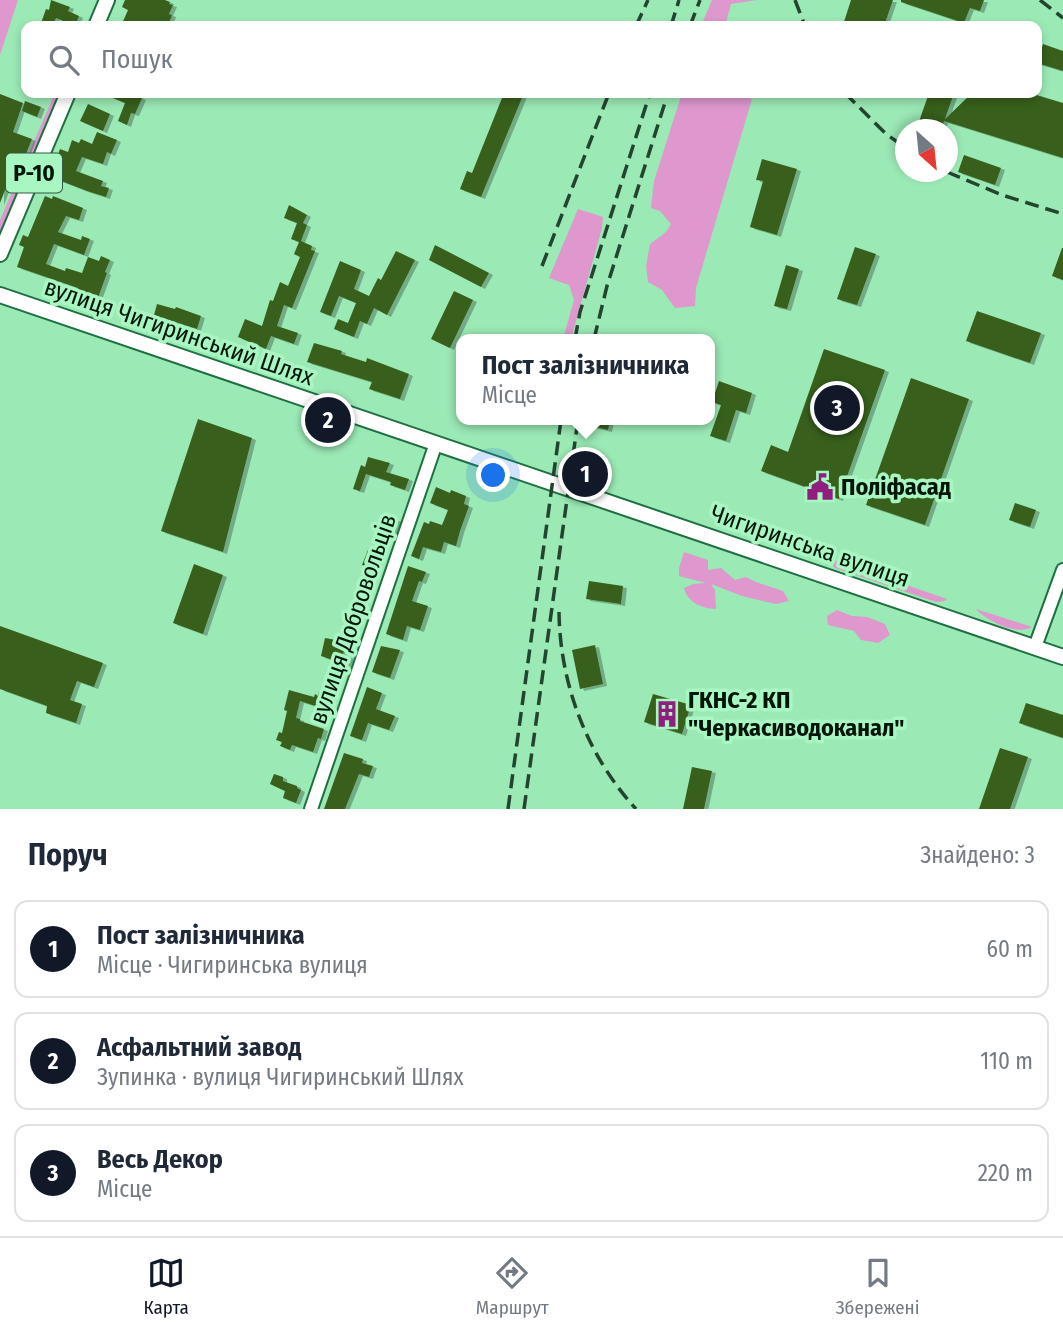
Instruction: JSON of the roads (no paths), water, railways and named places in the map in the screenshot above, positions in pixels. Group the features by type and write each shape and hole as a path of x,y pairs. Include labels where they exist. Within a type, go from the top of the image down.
{"main road":[{"path":"98,21 107,0"},
{"name":"Р-10","path":"0,254 66,98"},
{"name":"вулиця Чигиринський Шлях","path":"0,295 542,479"},
{"name":"Чигиринська вулиця","path":"542,479 1063,657"}],"street":[{"name":"вулиця Добровольців","path":"311,809 436,443"},
{"path":"1035,647 1063,570"}],"railway":[{"path":"638,21 648,0"},
{"path":"673,21 679,0"},
{"path":"692,21 700,0"},
{"path":"795,0 803,21"},
{"path":"1040,0 1063,18"},
{"path":"542,266 607,98"},
{"path":"576,334 580,312 648,98"},
{"path":"595,334 607,286 666,98"},
{"path":"850,98 895,140"},
{"path":"958,177 1002,195 1063,214"},
{"path":"508,809 560,425"},
{"path":"524,809 577,425"},
{"path":"559,612 565,666 580,718 603,766 636,809"}],"place":[{"name":"Весь Декор","path":"837,408"},
{"name":"Асфальтний завод","path":"328,420"},
{"name":"Пост залізничника","path":"585,474"},
{"name":"Поліфасад","path":"820,487"},
{"name":"ГКНС-2 КП \"Черкасиводоканал\"","path":"667,714"}]}
